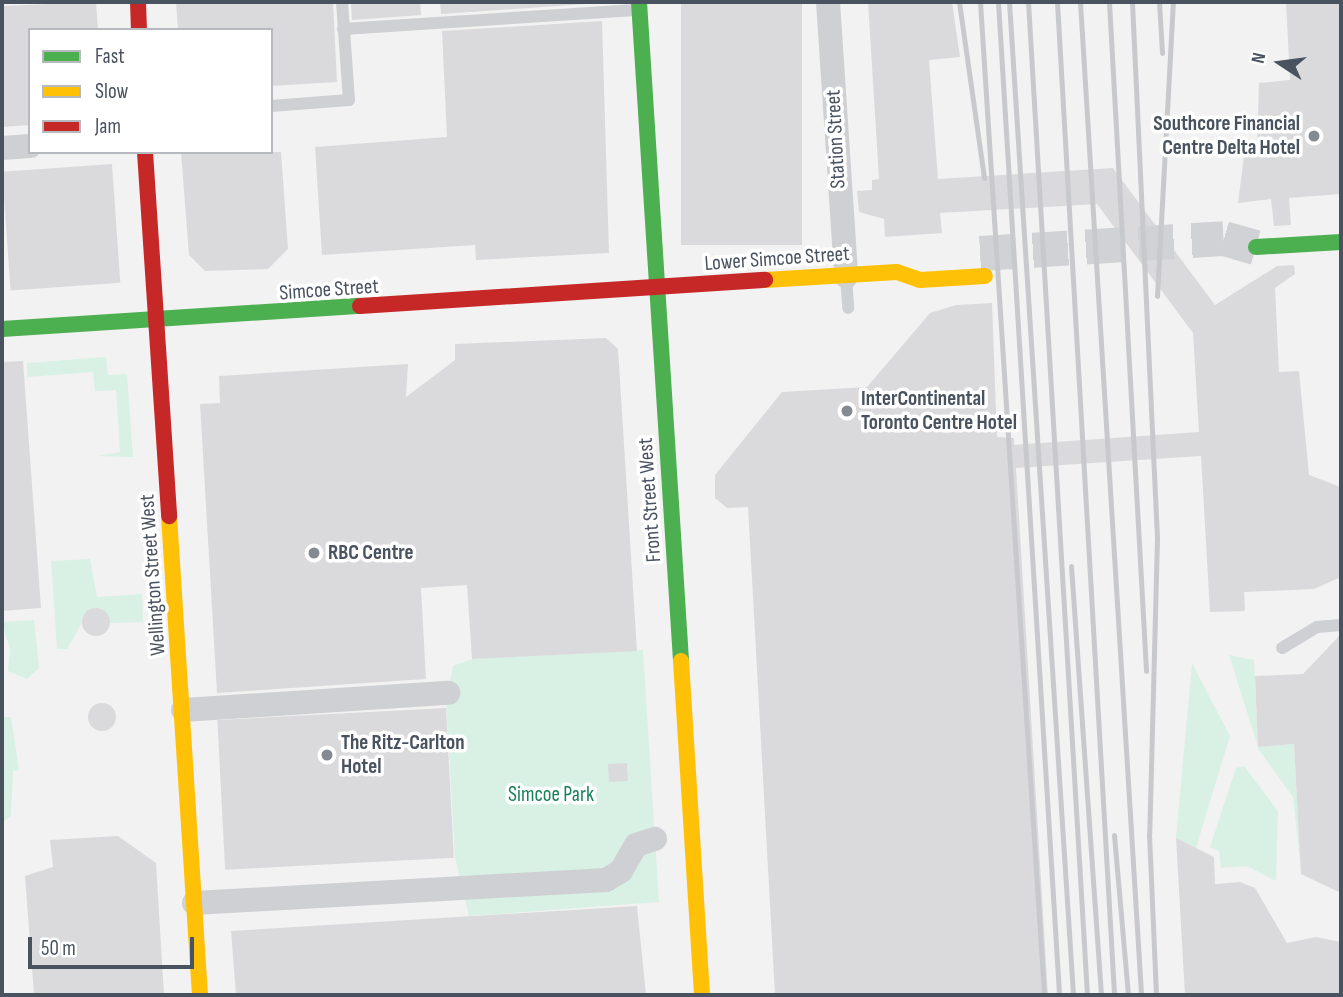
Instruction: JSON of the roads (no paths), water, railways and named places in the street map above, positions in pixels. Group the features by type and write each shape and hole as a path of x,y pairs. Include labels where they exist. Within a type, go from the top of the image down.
{"main road":[{"path":"138,2 139,28"},
{"name":"Front Street West","path":"639,6 660,288 702,995"},
{"name":"Wellington Street West","path":"145,154 200,995"},
{"path":"1255,247 1341,242"},
{"name":"Lower Simcoe Street","path":"897,272 918,258"},
{"name":"Lower Simcoe Street","path":"660,288 897,272 920,280 985,276"},
{"name":"Simcoe Street","path":"2,328 660,288"}],"street":[{"name":"Station Street","path":"828,2 846,276"},
{"path":"2,148 28,146"},
{"path":"183,710 448,693"},
{"path":"194,903 606,880 621,872 636,845 655,839"}],"lane":[{"path":"273,106 349,100 342,2"},
{"path":"343,29 639,6"},
{"path":"846,276 848,308"},
{"path":"1282,648 1317,627 1341,625"}],"tunnel":[{"path":"980,253 1224,238 1256,247"}],"railway":[{"path":"959,2 984,178"},
{"path":"980,2 1044,995"},
{"path":"998,2 1059,995"},
{"path":"1009,2 1073,995"},
{"path":"1028,2 1087,995"},
{"path":"1057,2 1114,995"},
{"path":"1080,2 1141,995"},
{"path":"1109,2 1146,671"},
{"path":"1132,2 1157,538 1149,834 1156,995"},
{"path":"1159,2 1162,53"},
{"path":"1157,296 1173,2"},
{"path":"1071,566 1101,995"},
{"path":"1114,835 1128,995"}],"place":[{"name":"Southcore Financial Centre Delta Hotel","path":"1314,136"},
{"name":"InterContinental Toronto Centre Hotel","path":"847,411"},
{"name":"RBC Centre","path":"314,553"},
{"name":"The Ritz-Carlton Hotel","path":"327,755"}],"park label":[{"name":"Simcoe Park","path":"551,795"}]}
